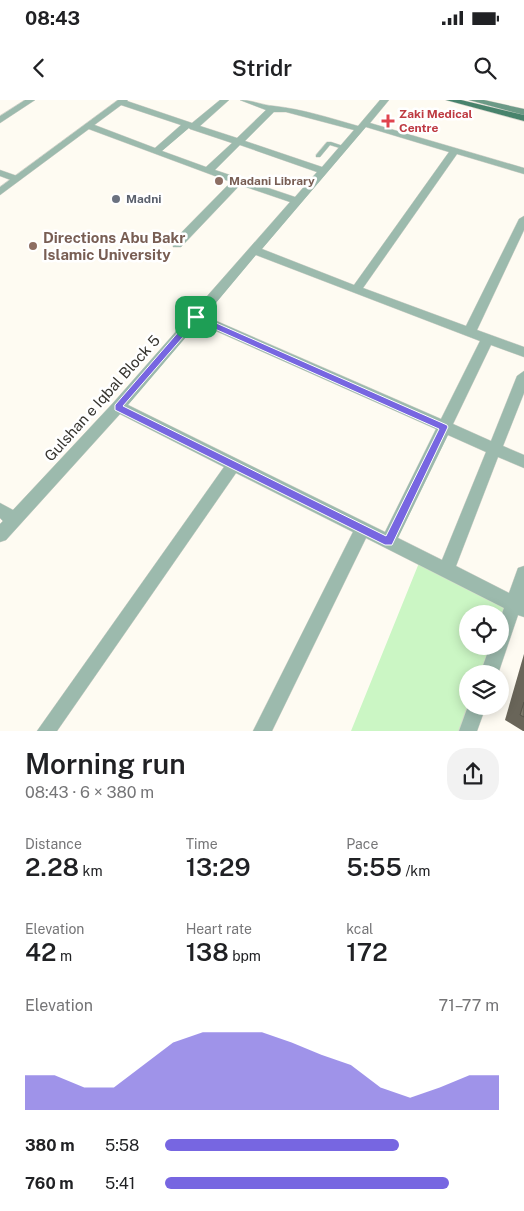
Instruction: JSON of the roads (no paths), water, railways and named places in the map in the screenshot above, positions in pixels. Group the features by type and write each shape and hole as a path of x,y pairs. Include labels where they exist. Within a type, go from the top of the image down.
{"main road":[{"path":"450,100 524,118"},
{"path":"473,100 524,112"},
{"path":"498,100 524,106"}],"street":[{"path":"0,120 31,100"},
{"path":"155,152 225,100"},
{"path":"244,100 272,109 286,108 362,127 524,171"},
{"path":"286,108 295,100"},
{"name":"Gulshan e Iqbal Block 5","path":"0,535 118,407 384,100"},
{"path":"0,192 122,101 239,143 322,170"},
{"path":"208,171 272,109"},
{"path":"89,126 238,182 297,201"},
{"path":"356,290 454,151"},
{"path":"0,173 16,179"},
{"path":"177,244 238,182"},
{"path":"470,333 524,219"},
{"path":"254,250 487,340 524,352"},
{"path":"196,317 524,462"},
{"path":"388,542 487,340"},
{"path":"446,570 524,376"},
{"path":"118,407 519,606"},
{"path":"46,731 234,464"},
{"path":"0,510 14,519"},
{"path":"262,731 362,529"},
{"path":"509,625 519,606 524,574"},
{"path":"468,731 474,715"}],"lane":[{"path":"318,156 329,143 343,147"}],"place":[{"name":"Zaki Medical Centre","path":"388,121"},
{"name":"Madani Library","path":"219,181"},
{"name":"Madni","path":"116,199"},
{"name":"Directions Abu Bakr Islamic University","path":"33,246"}]}
